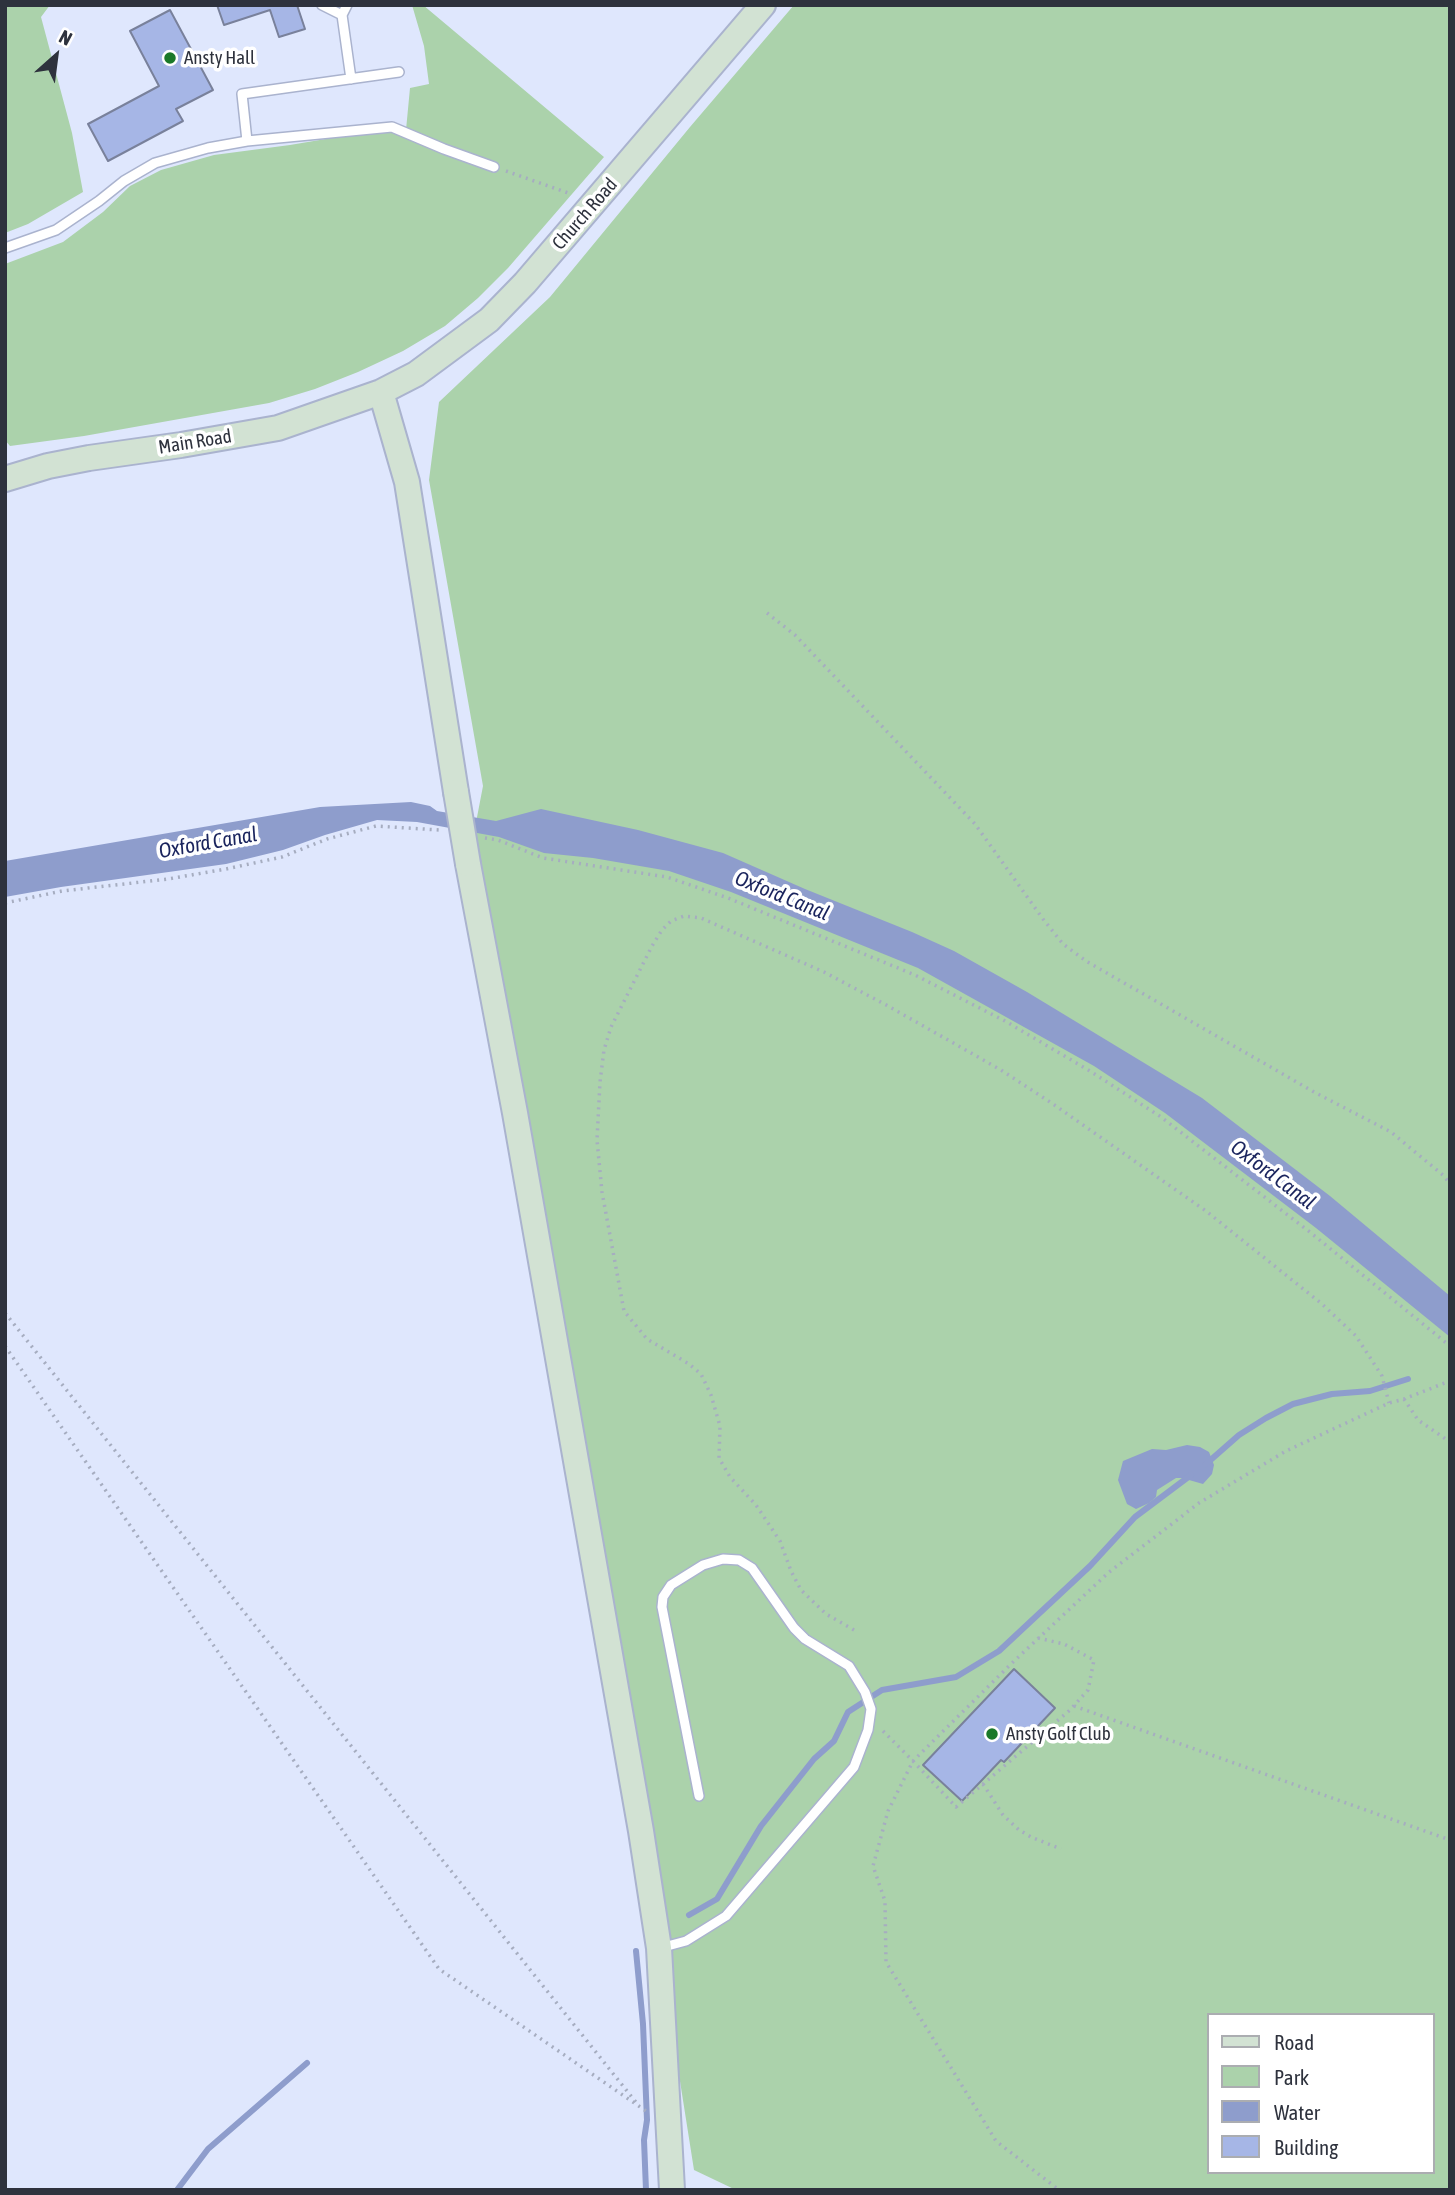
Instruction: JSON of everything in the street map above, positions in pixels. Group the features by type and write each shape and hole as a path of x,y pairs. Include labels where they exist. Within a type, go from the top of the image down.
{"main road":[{"name":"Church Road","path":"381,392 416,374 489,320 525,284 763,5"},
{"name":"Main Road","path":"6,478 89,458 278,428 381,392"},
{"path":"381,392 407,482 468,864 516,1113 641,1831 659,1948 672,2190"}],"lane":[{"path":"321,5 342,15"},
{"path":"347,5 342,15 351,79"},
{"path":"247,141 242,94 399,72"},
{"path":"5,248 56,230 124,181 156,163 208,148 247,141 392,127 494,167"},
{"path":"659,1948 686,1941 726,1916 854,1767 868,1730 871,1709 865,1692 849,1666 805,1639 794,1628 752,1568 739,1560 723,1559 703,1566 671,1586 663,1597 662,1607 699,1796"}],"path":[{"path":"494,167 594,203"},
{"path":"767,613 795,635 975,824 1035,909 1063,943 1086,961 1314,1092 1391,1132 1450,1184"},
{"path":"5,903 62,891 168,879 226,869 282,857 327,839 376,826 447,832"},
{"path":"485,838 498,840 543,858 667,877 728,898 915,975 1005,1021 1161,1117 1331,1249 1450,1346"},
{"path":"854,1630 826,1614 801,1590 780,1541 756,1505 730,1477 719,1458 720,1426 711,1395 701,1374 647,1339 625,1311 602,1192 597,1140 600,1082 604,1050 611,1027 652,946 671,921 684,916 701,918 824,972 1001,1070 1053,1104 1206,1211 1322,1304 1356,1336 1382,1377 1389,1402"},
{"path":"5,1312 642,2111 439,1969 5,1346"},
{"path":"1059,2190 996,2141 886,1962 885,1901 873,1866 888,1811 913,1761 1108,1573 1199,1503 1286,1451 1389,1402 1450,1381"},
{"path":"1404,1399 1418,1420 1450,1442"},
{"path":"868,1730 883,1731 956,1807 1074,1706 1088,1690 1094,1660 1064,1644 1038,1638"},
{"path":"1074,1706 1450,1840"},
{"path":"983,1784 1003,1815 1019,1830 1061,1849"}],"green space":[{"path":"5,5 50,5 41,17 72,133 83,192 28,224 5,233"},
{"path":"412,5 423,5 604,157 508,268 445,326 403,351 315,389 269,403 84,436 10,446 5,440 5,264 63,242 103,212 130,186 161,170 214,155 379,130 406,130 410,88 429,84 424,46"},
{"path":"794,5 1450,5 1450,2190 736,2190 694,2170 659,1948 468,864 483,786 429,480 439,402 550,297"}],"water":[{"name":"Oxford Canal","path":"411,802 430,806 437,811 496,821 541,809 638,830 723,853 954,951 1202,1098 1330,1196 1450,1296 1450,1337 1316,1228 1165,1113 1094,1066 918,968 731,892 669,871 544,853 499,837 417,822 377,820 283,850 226,864 5,897 5,861 320,807"},
{"path":"1187,1445 1209,1452 1214,1465 1212,1474 1203,1484 1176,1478 1157,1490 1156,1497 1149,1503 1136,1509 1127,1504 1118,1480 1123,1461 1152,1449 1166,1450"}],"building":[{"path":"217,5 297,5 305,29 279,37 270,10 224,25"},
{"name":"Ansty Hall","path":"170,10 213,90 176,109 183,121 108,161 88,124 159,86 130,31"},
{"name":"Ansty Golf Club","path":"1014,1669 1055,1708 1004,1762 1001,1760 962,1801 923,1765"}],"waterway":[{"path":"1206,1464 1239,1435 1293,1404 1332,1394 1370,1391 1408,1379"},
{"path":"689,1915 717,1899 761,1826 814,1759 834,1741 848,1712 882,1690 956,1677 999,1651 1090,1566 1135,1517 1191,1475"},
{"path":"636,1951 643,2024 647,2120 644,2140 646,2190"},
{"path":"177,2190 208,2149 307,2063"}],"place":[{"name":"Ansty Hall","path":"170,58"},
{"name":"Ansty Golf Club","path":"992,1734"}]}
